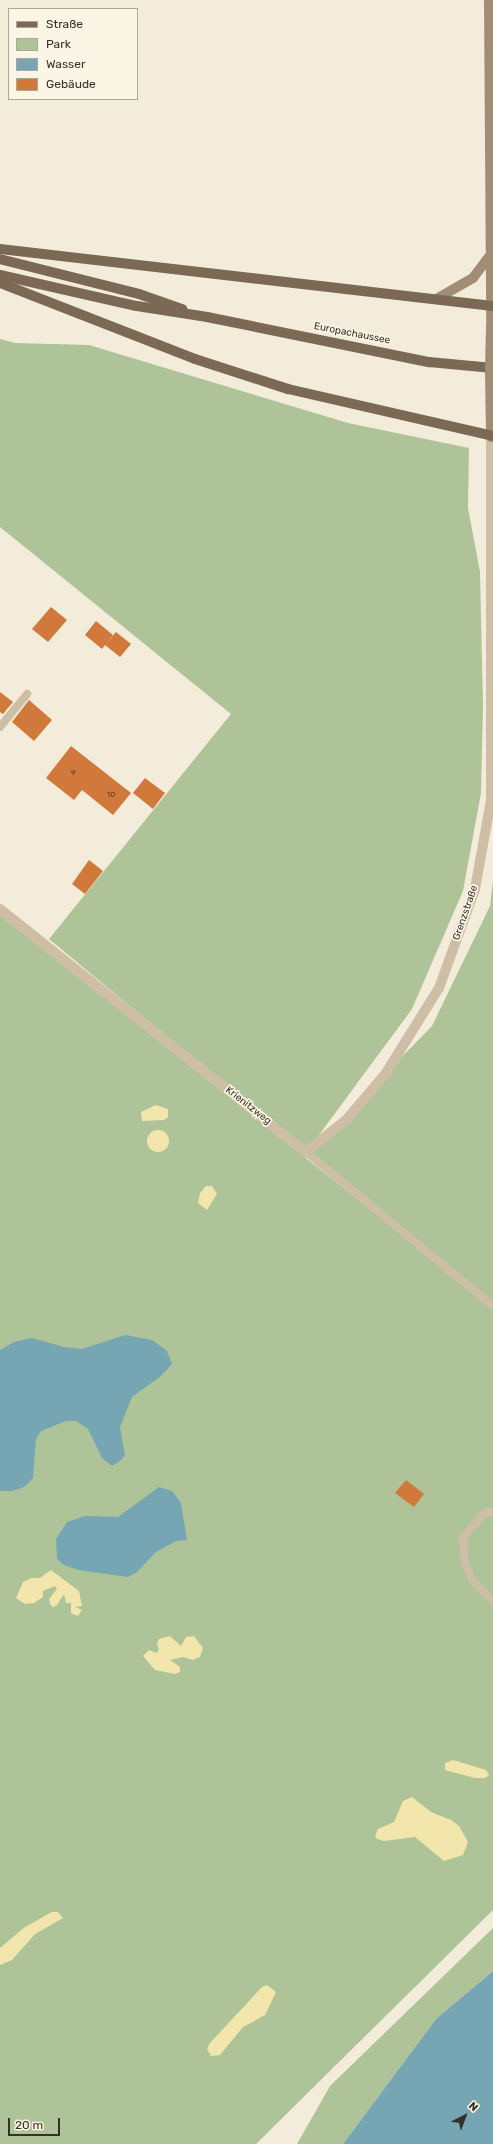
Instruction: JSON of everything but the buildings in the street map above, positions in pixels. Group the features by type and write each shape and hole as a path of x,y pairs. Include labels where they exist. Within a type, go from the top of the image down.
{"main road":[{"path":"0,249 438,298 492,306"},
{"name":"Europachaussee","path":"0,258 139,294 207,317"},
{"name":"Europachaussee","path":"0,275 137,306 207,317 429,362 493,368"},
{"path":"0,283 195,360 288,389 492,436"}],"street":[{"name":"Grenzstraße","path":"306,1152 347,1119 386,1073 439,988 475,889 491,800 492,306 490,255 490,0"},
{"path":"438,298 473,278 490,255"},
{"name":"Krienitzweg","path":"0,909 306,1152"}],"lane":[{"path":"0,727 28,694"},
{"name":"Krienitzweg","path":"306,1152 493,1306"},
{"path":"493,1512 486,1512 463,1537 465,1564 473,1581 493,1601"}],"green space":[{"path":"0,339 15,343 89,345 348,423 469,448 468,508 480,572 483,706 481,793 463,891 412,1009 308,1150 347,1119 386,1073 432,1026 490,906 493,881 493,1910 256,2144 0,2144 0,915 482,1298 49,939 231,714 0,527"},
{"path":"493,1928 493,1971 436,2019 343,2144 297,2144 330,2086"}],"sand":[{"path":"156,1105 168,1109 168,1117 164,1120 142,1121 141,1112"},
{"path":"158,1130 166,1133 169,1141 166,1149 158,1152 150,1149 147,1141 150,1133"},
{"path":"206,1186 212,1186 217,1194 207,1210 198,1203 200,1193"},
{"path":"51,1570 79,1591 82,1606 75,1607 82,1610 78,1616 71,1613 71,1603 66,1603 64,1594 57,1605 53,1607 50,1604 49,1599 57,1589 55,1586 43,1591 43,1597 34,1603 25,1604 16,1598 23,1582 31,1578 40,1578"},
{"path":"170,1636 181,1646 186,1637 194,1636 203,1648 200,1657 193,1660 183,1657 170,1660 180,1667 180,1672 175,1674 155,1670 143,1656 149,1650 156,1653 159,1650 157,1644 159,1639"},
{"path":"453,1760 486,1770 489,1775 485,1778 475,1778 445,1770 445,1763"},
{"path":"412,1797 431,1812 451,1820 459,1826 468,1842 463,1855 444,1861 415,1837 384,1841 377,1839 375,1836 378,1829 394,1822 403,1801"},
{"path":"52,1912 58,1912 63,1918 35,1934 12,1960 0,1965 0,1948 25,1927"},
{"path":"267,1985 276,1992 265,2015 243,2027 220,2055 211,2056 207,2049 210,2043 262,1987"}],"water":[{"path":"125,1335 152,1340 167,1351 172,1364 161,1376 132,1397 120,1427 125,1455 121,1460 112,1466 102,1458 88,1429 76,1421 66,1421 41,1431 36,1439 33,1478 24,1487 13,1491 0,1491 0,1350 14,1342 32,1338 64,1347 82,1349"},
{"path":"159,1487 172,1491 181,1503 187,1540 176,1541 156,1552 137,1572 128,1577 78,1570 64,1565 57,1559 56,1539 67,1522 85,1516 118,1517"},
{"path":"493,1971 493,2144 343,2144 436,2019"}]}
